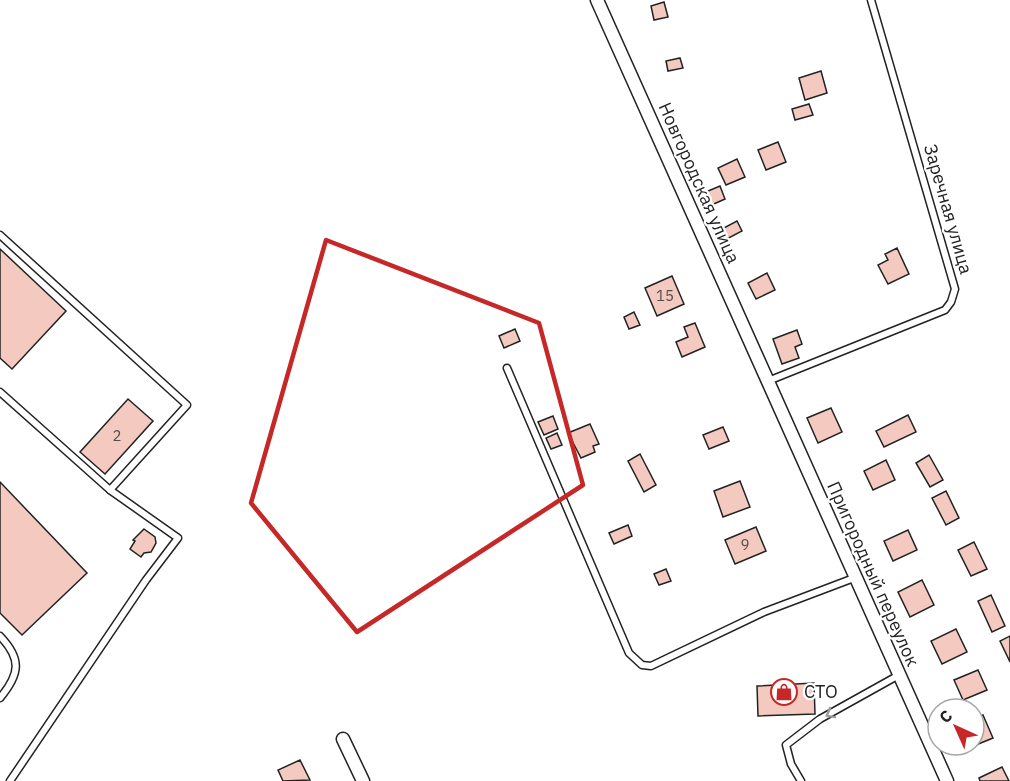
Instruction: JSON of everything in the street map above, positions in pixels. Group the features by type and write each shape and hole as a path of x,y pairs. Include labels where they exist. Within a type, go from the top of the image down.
{"street":[{"name":"Новгородская улица","path":"597,0 767,381"},
{"name":"Пригородный переулок","path":"767,381 947,781"},
{"path":"343,740 363,781"}],"lane":[{"name":"Заречная улица","path":"767,381 945,310 955,289 871,0"},
{"path":"0,235 187,405 110,490"},
{"path":"507,368 606,603 629,653 642,665 651,666 764,612 854,578"},
{"path":"0,392 110,490 178,538 146,580 10,781"},
{"path":"0,636 11,647 16,660 16,675 0,698"},
{"path":"801,781 791,764 786,745 820,719 899,675"}],"highlighted area":[{"path":"326,240 539,323 583,485 357,632 251,503"}],"building":[{"path":"664,2 668,17 654,20 651,6"},
{"path":"680,58 683,68 668,71 666,61"},
{"path":"821,71 827,93 805,100 799,78"},
{"path":"809,104 813,115 795,120 792,109"},
{"path":"778,142 786,162 766,170 758,150"},
{"path":"737,159 745,177 726,185 718,168"},
{"path":"720,186 725,199 707,207 701,194"},
{"path":"737,221 742,231 723,241 718,231"},
{"path":"897,248 909,274 888,284 878,265 888,260 885,254"},
{"path":"0,249 66,311 12,369 0,358"},
{"path":"767,273 775,290 756,299 748,283"},
{"path":"672,276 684,304 657,316 645,288"},
{"path":"634,312 640,325 629,329 624,317"},
{"path":"695,323 705,347 682,357 676,342 688,337 684,327"},
{"path":"515,329 520,341 504,348 499,336"},
{"path":"797,330 802,344 795,347 799,358 782,364 773,339"},
{"path":"128,399 153,421 105,474 80,452"},
{"path":"831,408 842,432 818,443 807,418"},
{"path":"908,415 916,432 884,447 876,431"},
{"path":"553,416 558,429 544,435 538,422"},
{"path":"590,424 599,444 593,446 595,452 581,458 568,433"},
{"path":"723,427 729,441 709,449 703,435"},
{"path":"557,433 562,445 551,449 546,438"},
{"path":"640,454 656,485 644,492 628,461"},
{"path":"929,455 943,480 930,487 916,463"},
{"path":"886,460 895,480 873,490 864,471"},
{"path":"740,481 750,507 723,517 714,491"},
{"path":"0,482 87,573 22,635 0,613"},
{"path":"946,491 959,518 946,525 932,498"},
{"path":"628,525 632,536 614,544 609,533"},
{"path":"756,527 766,551 735,564 725,540"},
{"path":"144,529 155,537 156,543 151,552 144,553 141,557 130,549 135,541 133,540"},
{"path":"908,530 917,550 893,561 884,541"},
{"path":"974,542 987,569 971,576 958,550"},
{"path":"666,569 671,581 659,585 654,574"},
{"path":"922,580 934,605 910,617 898,592"},
{"path":"991,595 1005,626 992,632 978,601"},
{"path":"956,629 967,652 942,664 931,641"},
{"path":"1010,636 1010,662 1000,641"},
{"path":"978,670 987,690 970,697 962,697 954,680"},
{"path":"814,683 815,714 758,716 757,686"},
{"path":"986,722 993,738 986,741"},
{"path":"300,760 310,780 283,781 278,770"},
{"path":"1002,767 1009,781 980,781 979,778"}],"place":[{"name":"СТО","path":"784,692"}]}
